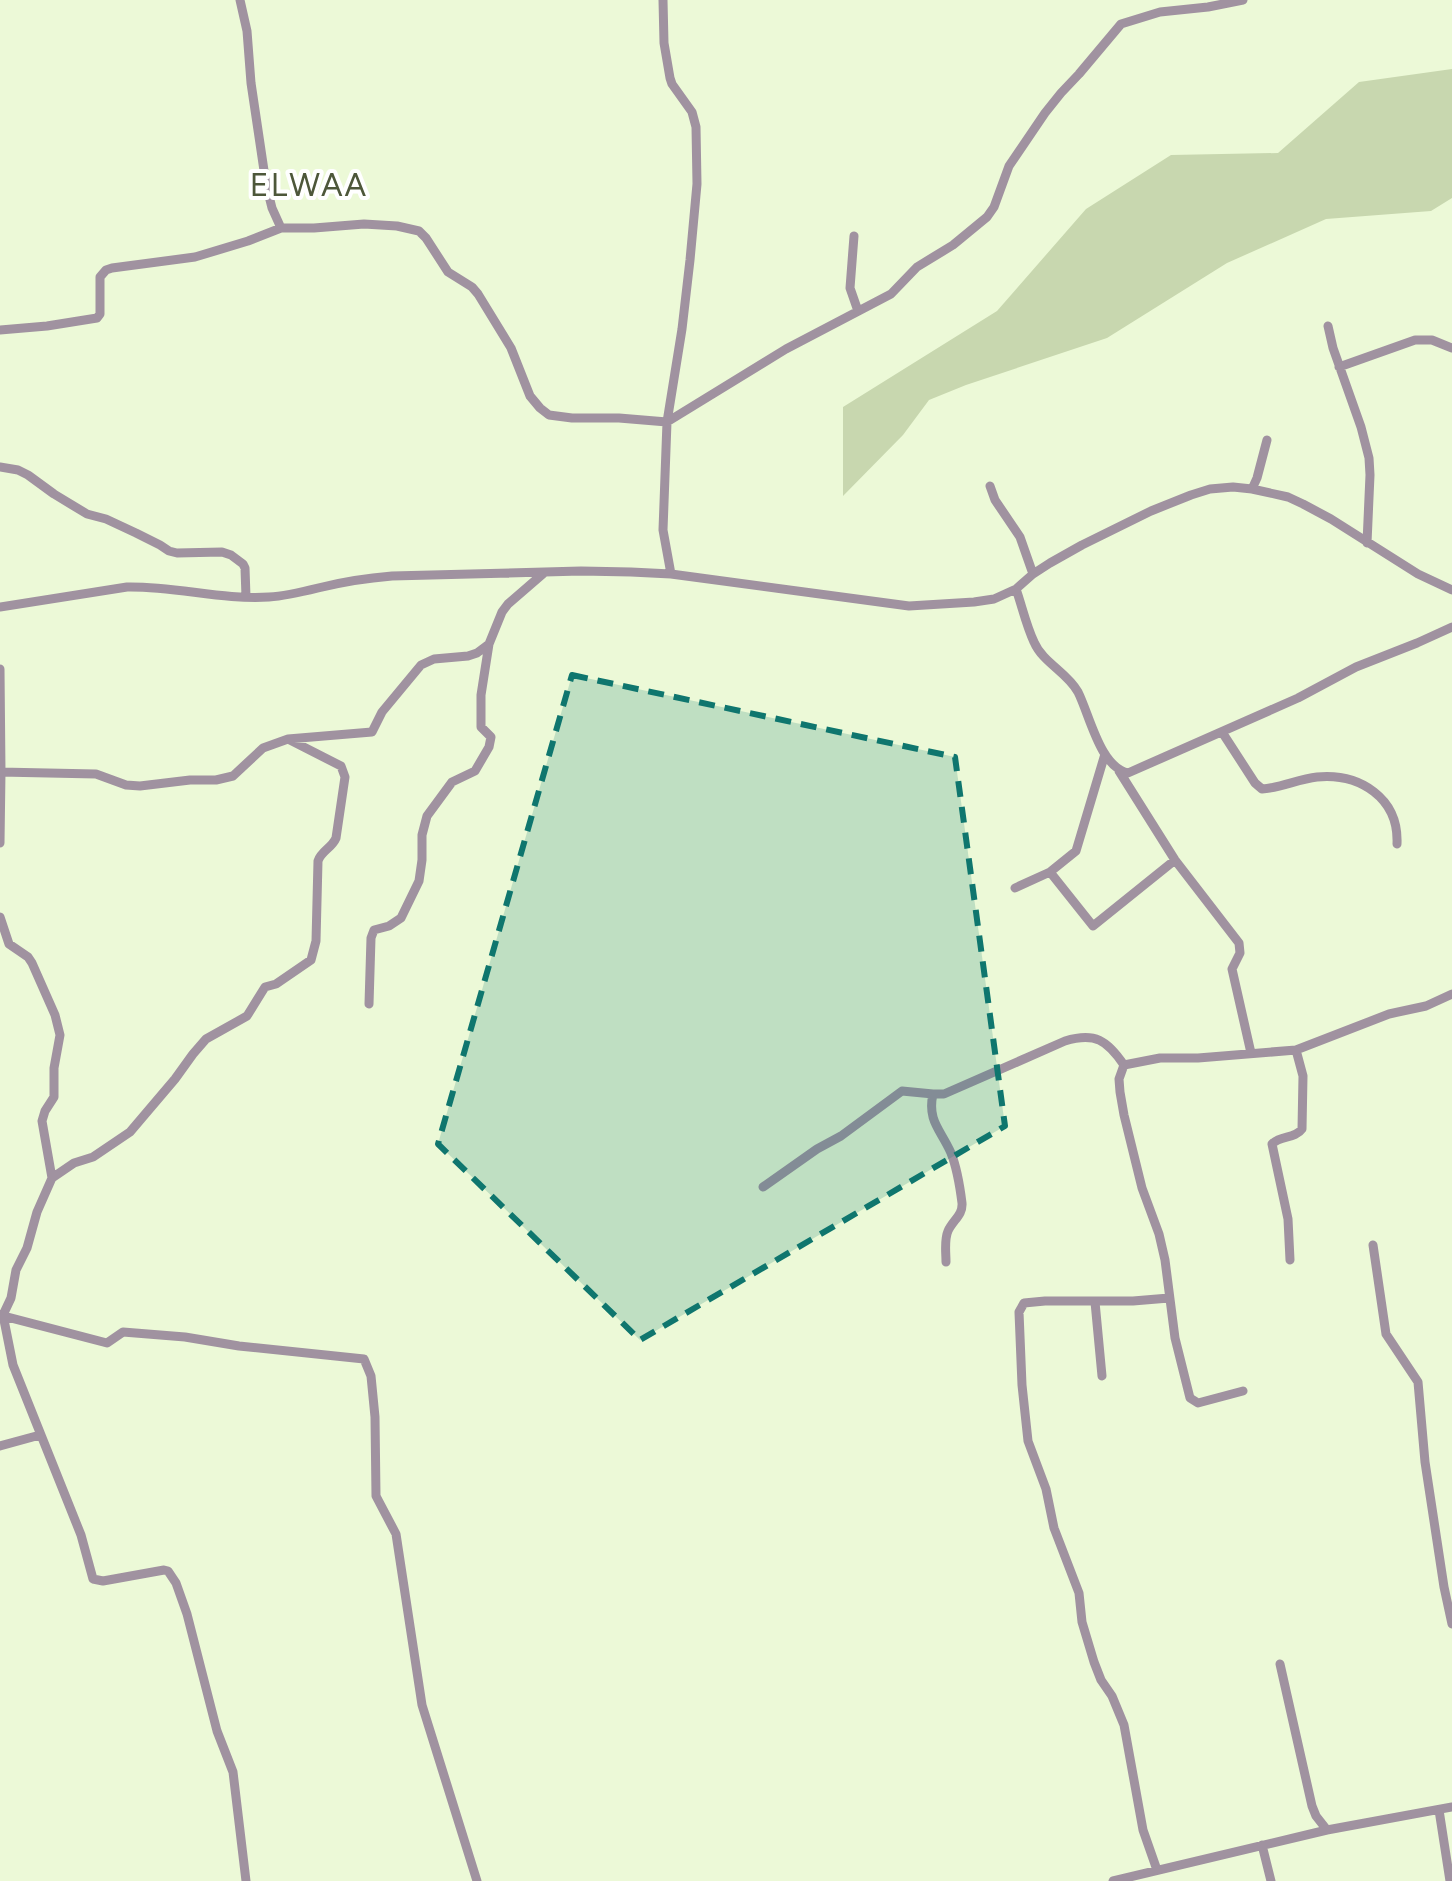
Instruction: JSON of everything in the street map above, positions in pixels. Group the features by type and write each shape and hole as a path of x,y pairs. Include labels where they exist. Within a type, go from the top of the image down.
{"street":[{"path":"240,0 247,31 251,83 266,184 281,228"},
{"path":"663,0 665,51 672,84 695,120 697,184 683,315 667,422 663,530 671,574"},
{"path":"0,330 97,318 100,314 100,277 106,270 195,257 281,228 364,224 397,226 419,231 448,272 478,294 511,348 530,396 549,415 667,422 774,357 891,294 917,267 953,245 987,217 994,207 1009,166 1045,113 1121,24 1160,12 1243,0"},
{"path":"854,236 850,288 858,311"},
{"path":"1328,326 1369,458 1367,543"},
{"path":"1339,367 1415,340 1432,340 1452,348"},
{"path":"1252,489 1267,440"},
{"path":"0,467 18,470 87,514 106,519 173,553 222,552 231,555 245,568 246,597"},
{"path":"990,486 995,500 1020,537 1033,574"},
{"path":"0,607 127,587 268,597 392,576 581,571 671,574 909,606 974,602 994,599 1016,589 1033,574 1107,532 1191,495 1233,487 1288,497 1303,504 1418,574 1452,590"},
{"path":"369,1004 372,933 401,918 419,881 422,835 427,816 452,782 475,771 489,747 491,737 481,727 481,695 489,644 502,612 545,572"},
{"path":"1016,589 1034,644 1075,687 1105,754 1175,860 1239,943 1240,953 1232,969 1251,1053"},
{"path":"1119,771 1128,773 1139,770 1298,698 1356,667 1452,627"},
{"path":"1,772 86,773 140,786 233,776 263,748 288,739 373,732 382,712 421,665 434,659 473,655 489,644"},
{"path":"0,669 0,843"},
{"path":"1222,732 1253,781 1262,789 1321,777 1345,780 1372,790 1392,813 1398,832 1397,844"},
{"path":"246,1881 236,1784 222,1747 176,1583 164,1570 110,1580 93,1579 81,1535 13,1365 1,1315 11,1298 20,1260 52,1178 74,1163 93,1157 130,1132 206,1039 247,1016 265,987 276,984 311,960 316,941 318,861 336,838 345,777 341,766 288,739"},
{"path":"1015,888 1050,872 1076,851 1105,754"},
{"path":"1050,872 1093,926 1175,860"},
{"path":"0,917 5,947 28,957 58,1025 54,1097 42,1121 52,1178"},
{"path":"1124,1065 1160,1058 1296,1050 1389,1014 1426,1006 1452,994"},
{"path":"763,1187 849,1130 899,1092 950,1092 1012,1062 1075,1038 1097,1037 1124,1065"},
{"path":"1290,1260 1288,1219 1272,1144 1302,1129 1303,1076 1296,1050"},
{"path":"1124,1065 1119,1079 1124,1115 1142,1188 1159,1234 1175,1338 1190,1398 1198,1403 1243,1391"},
{"path":"933,1094 931,1110 934,1122 953,1158 962,1204 960,1215 948,1231 946,1262"},
{"path":"1373,1245 1386,1334 1418,1382 1427,1476 1452,1624"},
{"path":"1157,1870 1143,1830 1124,1725 1094,1662 1082,1622 1079,1593 1054,1528 1046,1489 1028,1441 1019,1312 1024,1303 1169,1298"},
{"path":"1095,1302 1102,1376"},
{"path":"1,1315 107,1343 123,1332 364,1359 371,1376 375,1417 376,1496 396,1534 422,1705 477,1881"},
{"path":"0,1446 40,1435"},
{"path":"1280,1664 1312,1806 1327,1830"},
{"path":"1113,1881 1327,1830 1452,1807"},
{"path":"1439,1810 1450,1881"},
{"path":"1262,1845 1271,1881"}],"highlighted area":[{"path":"572,675 955,757 1005,1126 640,1340 438,1144"}],"green space":[{"path":"1452,69 1452,198 1431,211 1326,219 1227,263 1107,338 929,400 903,435 843,496 843,407 997,311 1086,209 1171,155 1278,153 1359,82"}],"district":[{"name":"ELWAA","path":"309,185"}]}
